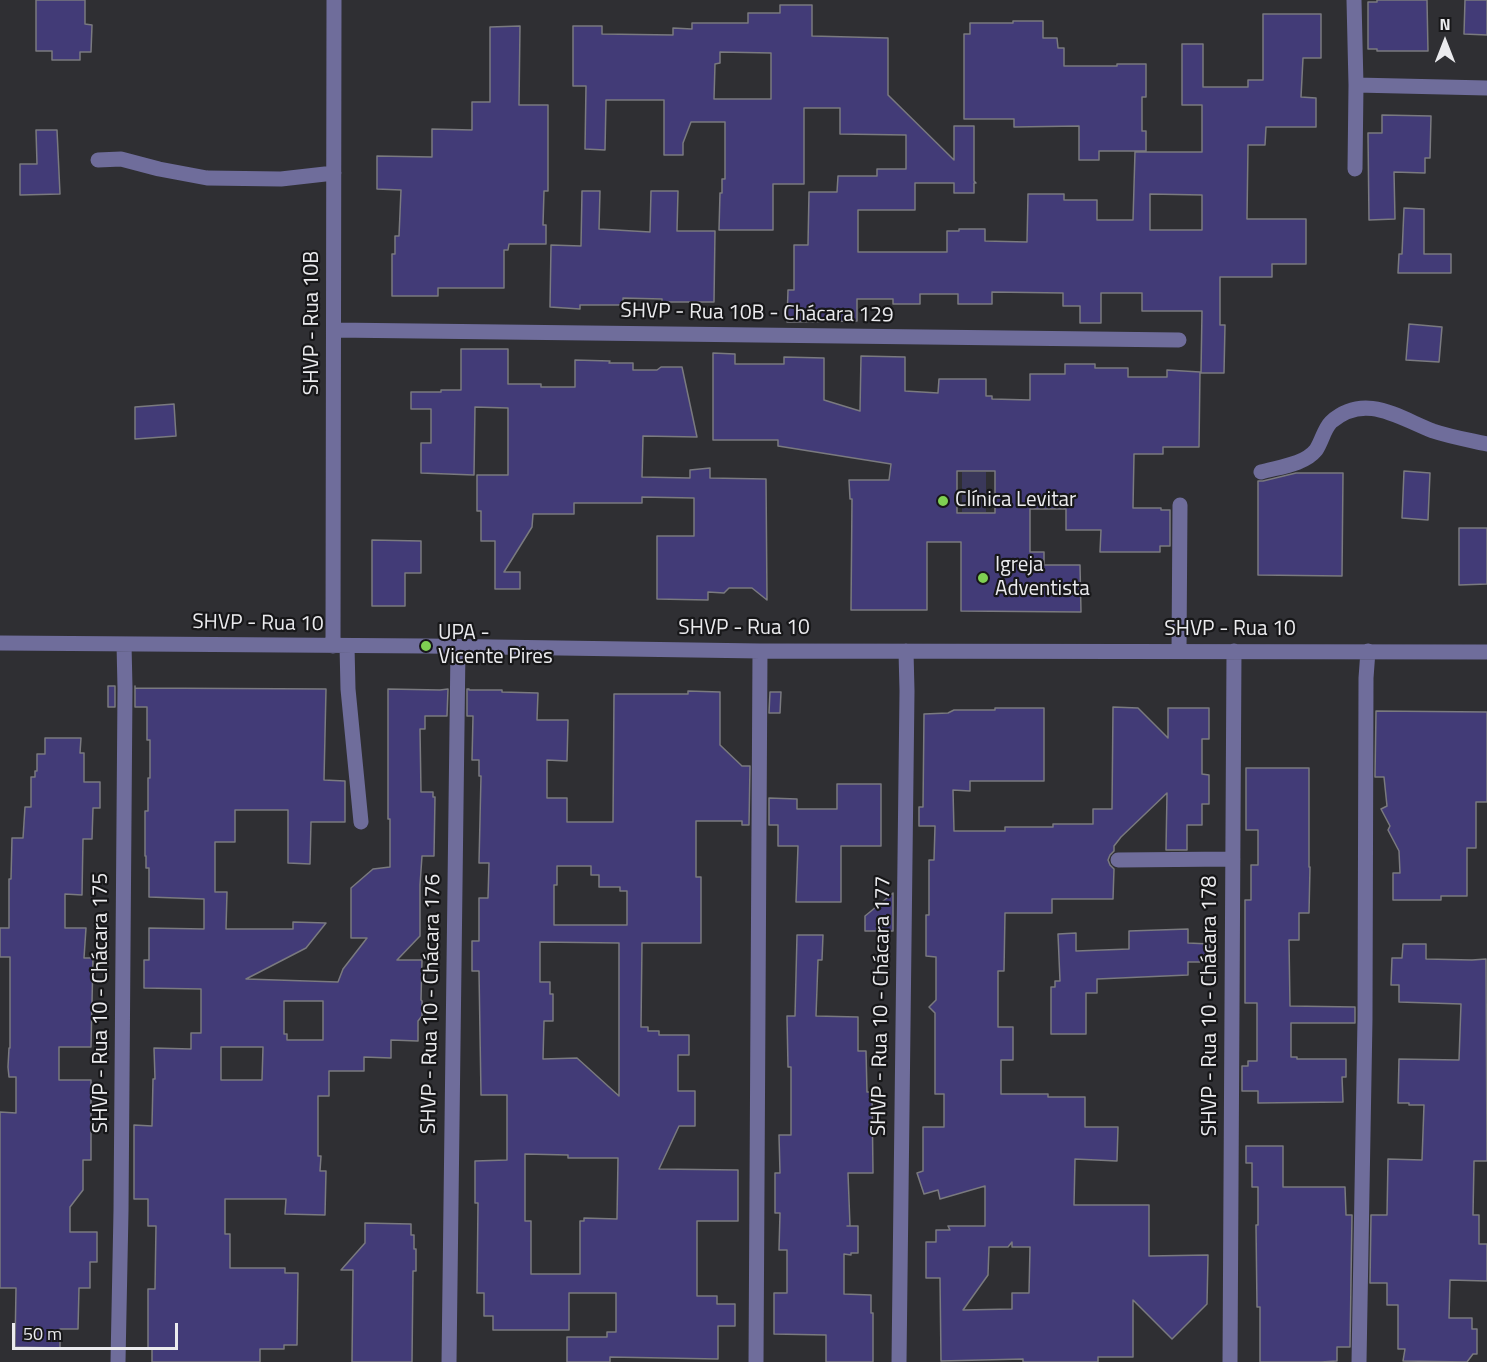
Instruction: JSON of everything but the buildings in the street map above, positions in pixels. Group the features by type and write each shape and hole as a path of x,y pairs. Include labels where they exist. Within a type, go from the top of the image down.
{"street":[{"name":"SHVP - Rua 10B","path":"334,0 334,330 340,646 348,689 361,822"},
{"path":"1354,0 1356,85 1354,169"},
{"path":"1356,85 1487,88"},
{"path":"98,160 121,159 207,178 280,179 334,173"},
{"name":"SHVP - Rua 10B - Chácara 129","path":"334,330 1179,340"},
{"path":"1261,472 1290,465 1303,459 1315,451 1330,423 1347,411 1365,407 1392,412 1434,431 1487,444"},
{"path":"1179,651 1180,505"},
{"name":"SHVP - Rua 10","path":"0,643 760,651 1487,652"},
{"name":"SHVP - Rua 10 - Chácara 175","path":"118,1362 122,1139 124,644"},
{"name":"SHVP - Rua 10 - Chácara 176","path":"449,1362 458,647"},
{"path":"756,1362 760,651"},
{"name":"SHVP - Rua 10 - Chácara 177","path":"898,1362 906,651"},
{"name":"SHVP - Rua 10 - Chácara 178","path":"1230,1362 1234,651"},
{"path":"1359,1362 1368,651"},
{"path":"1118,860 1233,859"}],"shaded area":[{"path":"962,472 986,472 986,512 962,512"}],"place":[{"name":"Clínica Levitar","path":"943,501"},
{"name":"Igreja Adventista","path":"983,578"},
{"name":"UPA - Vicente Pires","path":"426,646"}]}
